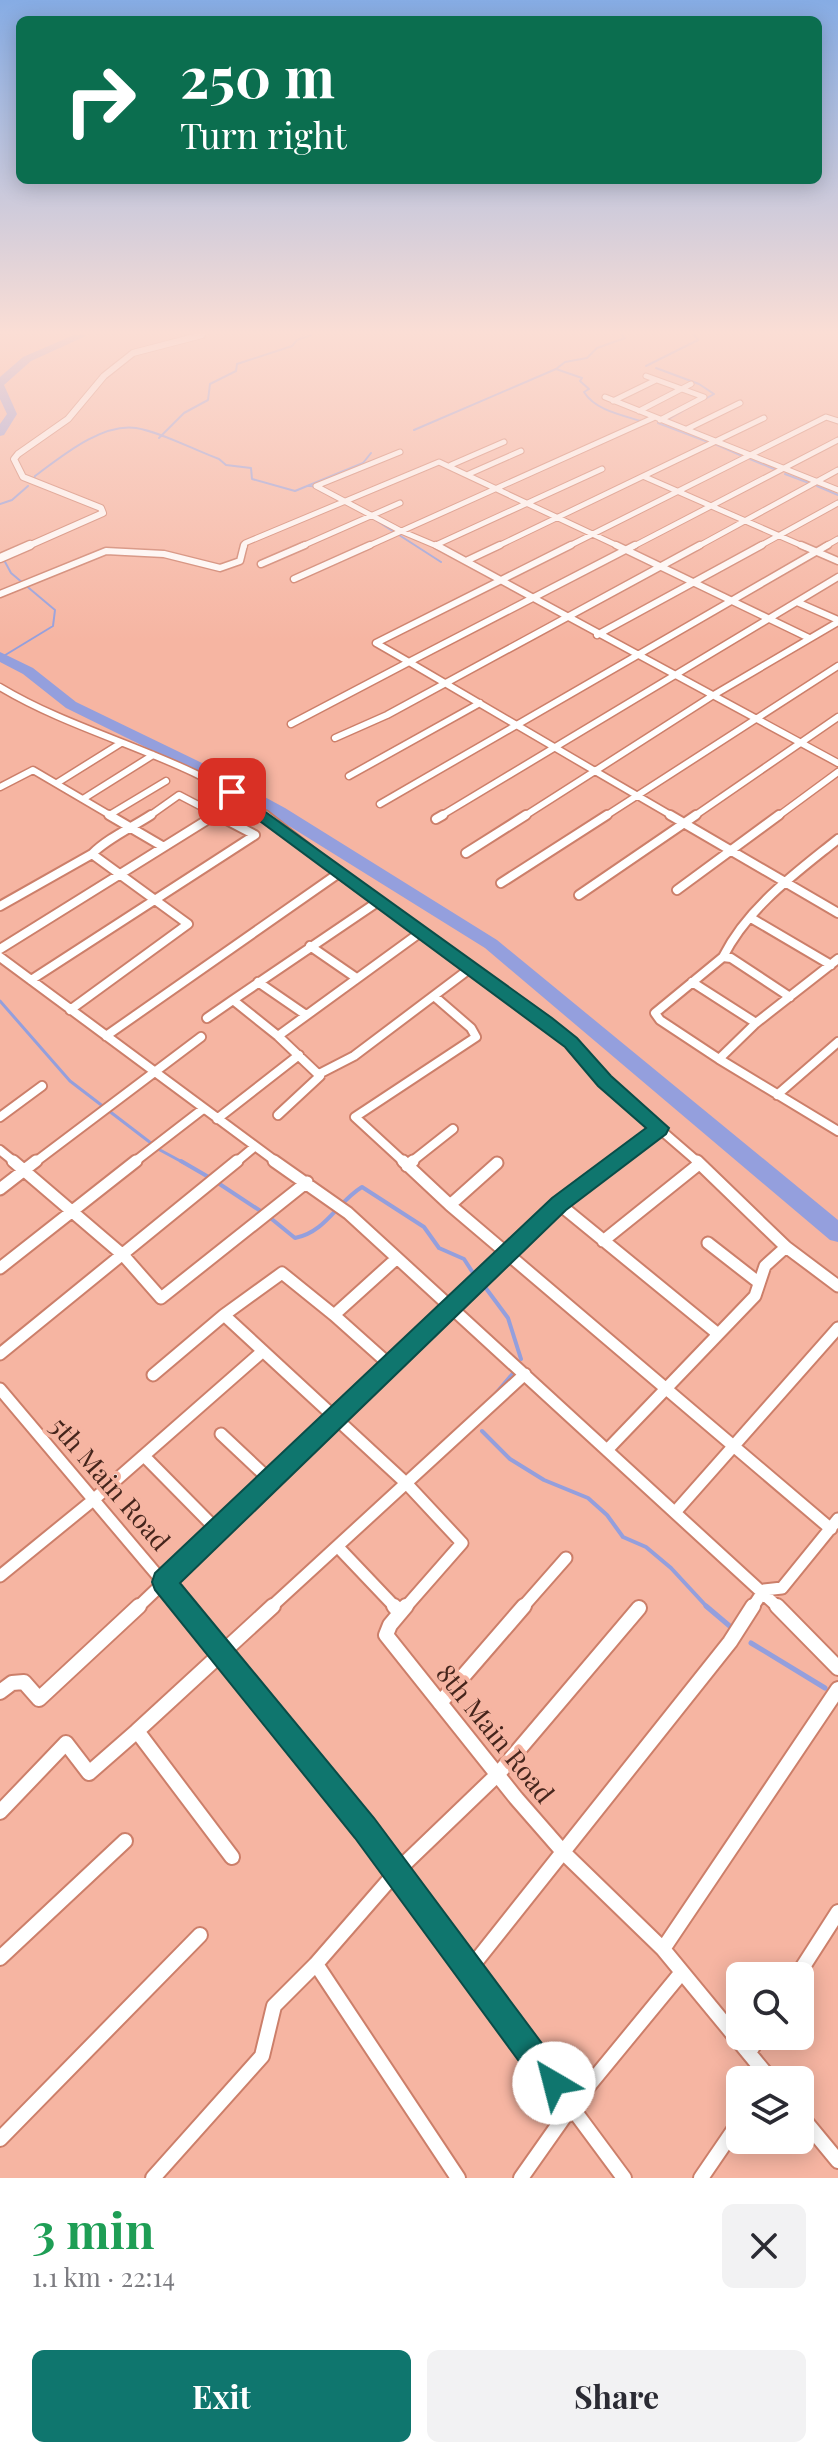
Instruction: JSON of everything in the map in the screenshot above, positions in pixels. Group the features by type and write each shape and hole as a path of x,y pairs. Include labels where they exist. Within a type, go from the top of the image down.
{"street":[{"path":"0,558 103,513 101,508 89,502 23,477 14,459 43,437"},
{"path":"294,579 615,437"},
{"path":"705,437 838,490"},
{"path":"466,561 725,437"},
{"path":"785,437 376,643 555,749 641,795 785,882 836,908"},
{"path":"291,724 838,440"},
{"path":"451,465 504,442"},
{"path":"469,474 521,451"},
{"path":"400,452 316,486 401,531 436,545 838,763"},
{"path":"0,594 106,551 164,554 203,566 228,568 240,561 245,543 434,463 451,465 809,638"},
{"path":"436,545 602,469"},
{"path":"335,738 387,715 838,470"},
{"path":"645,477 838,561"},
{"path":"261,564 400,503"},
{"path":"597,635 838,503"},
{"path":"380,804 838,539"},
{"path":"436,819 838,577"},
{"path":"797,602 838,621"},
{"path":"466,853 712,696 838,621"},
{"path":"501,883 838,666"},
{"path":"0,687 40,711 153,755 247,801 339,873 571,1042 604,1081 699,1164 786,1247 838,1286"},
{"path":"349,776 480,703"},
{"path":"579,895 838,717"},
{"path":"57,783 121,743"},
{"path":"83,799 153,755"},
{"path":"0,787 33,770 162,846"},
{"path":"677,890 838,772"},
{"path":"111,814 166,781"},
{"path":"0,906 92,854 103,843 179,795 255,835 31,980"},
{"path":"0,949 216,814"},
{"path":"838,839 785,882 751,918 723,957 659,1009 656,1016 719,1059 838,1131"},
{"path":"829,847 838,851"},
{"path":"70,1010 188,924 92,854"},
{"path":"106,1036 339,873"},
{"path":"207,1018 379,901"},
{"path":"719,1059 756,1023 834,962 751,918"},
{"path":"278,1036 355,977 421,932"},
{"path":"310,946 355,977"},
{"path":"0,957 253,1148 307,1182 348,1213 764,1590 838,1668"},
{"path":"723,957 731,958 790,997"},
{"path":"319,1074 354,1056 472,967"},
{"path":"258,982 306,1015"},
{"path":"692,982 756,1023"},
{"path":"434,996 471,1028 476,1037 355,1117 450,1205 731,1446 834,1524 782,1588 764,1590"},
{"path":"233,1000 319,1074"},
{"path":"0,1189 201,1037"},
{"path":"777,1095 838,1042"},
{"path":"217,1119 299,1055"},
{"path":"278,1115 318,1081 319,1074"},
{"path":"0,1117 42,1086"},
{"path":"0,1268 203,1109"},
{"path":"0,1692 12,1683 24,1682 39,1699 219,1532 559,1204 659,1128"},
{"path":"407,1166 453,1129"},
{"path":"0,1354 253,1148"},
{"path":"0,1150 124,1256 161,1298 307,1182"},
{"path":"450,1205 497,1163"},
{"path":"603,1241 699,1164"},
{"path":"559,1204 718,1334"},
{"path":"708,1243 758,1282"},
{"path":"609,1448 755,1296 765,1266 786,1247"},
{"path":"334,1315 396,1259"},
{"path":"153,1375 224,1315 282,1273 390,1365"},
{"path":"224,1315 407,1484 462,1543 400,1613 338,1547"},
{"path":"677,1510 838,1328"},
{"path":"0,1576 92,1501 263,1351"},
{"path":"0,1812 66,1743 89,1773 525,1374"},
{"name":"5th Main Road","path":"0,1389 92,1501 222,1650 397,1871 624,2178"},
{"path":"221,1434 271,1481"},
{"path":"144,1456 219,1532"},
{"path":"440,1703 566,1558"},
{"path":"469,1970 730,1642 764,1590"},
{"path":"153,2178 262,2056 274,2006 316,1964 397,1871 498,1774 639,1608"},
{"name":"8th Main Road","path":"400,1613 386,1635 564,1853 663,1949 759,2066"},
{"path":"663,1949 838,1689"},
{"path":"137,1731 232,1857"},
{"path":"0,1958 125,1841"},
{"path":"806,1962 838,1912"},
{"path":"0,2139 200,1935"},
{"path":"316,1964 458,2178"},
{"path":"521,2178 571,2107 682,1972"},
{"path":"814,2132 838,2161"},
{"path":"701,2178 726,2141"}],"waterway":[{"path":"34,480 35,476 69,451 95,437"},
{"path":"165,437 219,459 226,465 251,468 252,479 295,491 363,463 371,453"},
{"path":"694,437 708,442"},
{"path":"715,444 740,455"},
{"path":"750,459 774,469"},
{"path":"785,474 809,483"},
{"path":"310,485 324,493"},
{"path":"0,504 12,500 28,486"},
{"path":"817,486 838,495"},
{"path":"374,519 394,532"},
{"path":"399,535 441,562"},
{"path":"2,657 53,626 55,610 11,573 4,560"},
{"path":"0,656 28,671 71,705 194,765 279,812 491,944 838,1233"},
{"path":"0,1001 70,1081 160,1150 184,1163"},
{"path":"181,1161 212,1179"},
{"path":"218,1183 262,1212"},
{"path":"268,1216 295,1238 306,1235 362,1187 424,1227 439,1248 464,1259 475,1276"},
{"path":"482,1283 508,1318 521,1359"},
{"path":"492,1398 515,1371"},
{"path":"482,1431 510,1459 544,1480 588,1498 607,1515 623,1537 646,1547 671,1568 707,1607"},
{"path":"707,1607 732,1628"},
{"path":"751,1643 825,1688"}],"route":[{"path":"232,792 546,1022 571,1042 604,1081 659,1128 559,1204 164,1582 365,1828 554,2083"}]}
